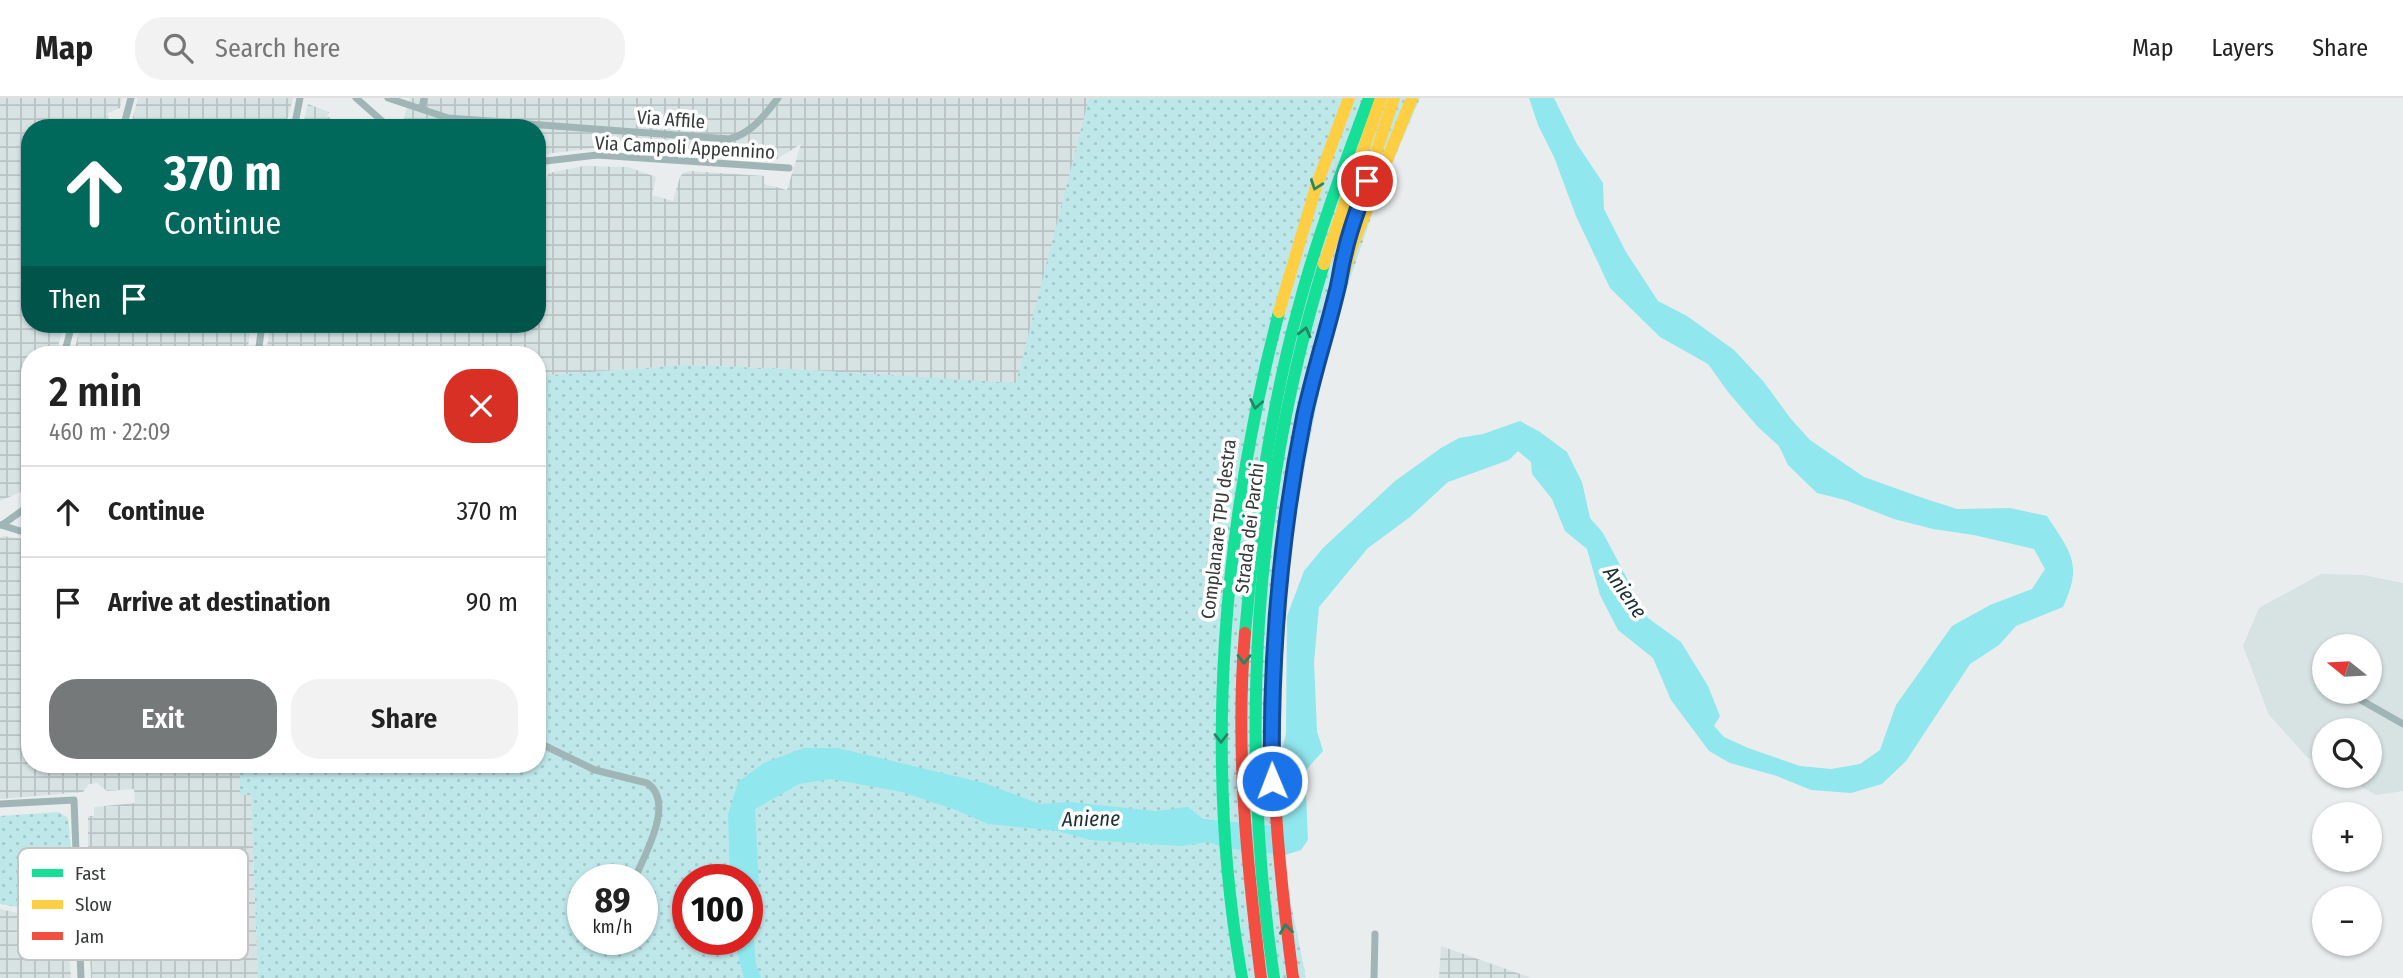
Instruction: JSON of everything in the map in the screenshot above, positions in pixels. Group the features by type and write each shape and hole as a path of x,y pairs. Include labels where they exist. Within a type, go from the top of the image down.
{"highway":[{"name":"Complanare TPU destra","path":"1242,978 1229,883 1220,747 1222,671 1230,572 1248,448 1273,328 1303,221 1349,98"},
{"name":"Strada dei Parchi","path":"1256,567 1264,463 1295,316 1336,184 1369,98"},
{"name":"Strada dei Parchi","path":"1261,978 1255,882 1243,784 1244,636 1289,392 1318,277 1381,98"},
{"path":"1293,978 1279,879 1272,781 1271,705 1280,569 1304,416 1345,250 1394,98"},
{"path":"1336,294 1379,174 1412,98"},
{"name":"Strada dei Parchi","path":"1255,882 1274,978"}],"street":[{"path":"125,119 131,98"},
{"path":"296,119 300,98"},
{"path":"356,98 380,119"},
{"name":"Via Affile","path":"388,98 448,118 461,119"},
{"path":"422,109 424,98"},
{"name":"Via Affile","path":"546,125 729,139 752,127 778,98"},
{"name":"Via Campoli Appennino","path":"546,161 597,155 789,169"},
{"path":"1,525 21,511"},
{"path":"1,525 21,531"},
{"path":"2368,704 2403,724"},
{"path":"546,747 579,764 647,783 655,790 659,799 659,817 640,864"},
{"path":"0,804 74,800 76,848"},
{"path":"1374,978 1375,934"},
{"path":"80,960 81,978"}],"shaded area":[{"path":"0,98 122,98 120,108 108,113 109,119 21,119 21,333 62,333 58,346 21,346 21,492 0,501"},
{"path":"138,98 293,98 287,119 132,119"},
{"path":"410,98 1093,98 1016,384 687,365 546,375 546,346 267,346 269,333 546,333 546,179 549,173 584,166 628,167 656,177 652,195 673,201 680,177 690,171 764,176 764,184 787,190 801,144 772,162 595,148 546,154 546,119 404,119"},
{"path":"1089,98 1420,98 1378,197 1330,338 1292,530 1284,614 1279,807 1286,878 1306,978 258,978 251,795 240,795 240,773 546,773 546,375 687,365 1016,383"},
{"path":"308,104 329,112 327,116 331,119 304,119"},
{"path":"79,333 250,333 248,346 75,346"},
{"path":"0,538 21,539 21,773 240,773 240,795 251,794 258,978 91,978 90,960 248,960 248,848 88,848 88,816 94,816 94,807 135,803 134,789 107,791 97,783 89,784 83,792 0,799"},
{"path":"2321,574 2363,575 2403,583 2403,791 2376,795 2364,788 2382,788 2382,718 2312,718 2312,760 2269,715 2243,646 2259,608"},
{"path":"59,812 68,818 71,848 18,848 18,907 0,904 0,816"},
{"path":"0,909 18,913 18,960 70,960 71,978 0,978"},
{"path":"1441,946 1532,978 1439,978"}],"water":[{"name":"Aniene","path":"1529,98 1554,98 1577,144 1603,183 1604,209 1626,252 1658,301 1687,316 1734,350 1763,381 1810,440 1864,477 1957,509 2010,508 2047,516 2068,550 2073,569 2063,607 2016,626 1999,645 1970,664 1906,761 1882,784 1851,793 1811,790 1777,776 1730,763 1709,751 1671,700 1653,658 1618,630 1600,595 1587,549 1565,531 1552,499 1532,474 1531,462 1518,451 1509,460 1448,482 1410,517 1368,548 1319,607 1314,662 1317,731 1323,751 1305,771 1308,840 1301,850 1285,855 1226,848 1208,842 1181,846 1090,840 1058,831 988,824 902,792 831,779 799,784 755,809 758,864 730,864 728,815 738,782 764,763 804,748 838,748 984,783 1040,804 1070,802 1155,811 1188,807 1203,819 1275,826 1279,766 1286,733 1287,616 1304,571 1323,548 1395,481 1441,448 1459,438 1483,434 1520,421 1567,452 1582,482 1590,518 1603,533 1648,618 1681,642 1708,686 1720,716 1714,726 1724,737 1800,766 1831,769 1860,764 1880,750 1896,705 1952,626 1990,605 2032,589 2045,569 2034,549 1894,519 1845,500 1817,493 1788,465 1779,446 1758,427 1708,364 1660,337 1610,288 1538,125"},
{"path":"738,955 755,955 761,978 744,978"}],"traffic: fast":[{"path":"1245,633 1264,470 1288,349 1322,229 1369,98"},
{"path":"1274,978 1263,888 1257,798 1259,618 1281,440 1300,351 1324,264"},
{"path":"1242,978 1230,895 1223,811 1225,643 1232,559 1244,475 1279,312"},
{"path":"1273,751 1274,651 1282,551 1297,451 1320,354"}],"traffic: slow":[{"path":"1279,312 1316,187 1349,98"},
{"path":"1324,264 1381,98"},
{"path":"1360,202 1394,98"},
{"path":"1320,354 1352,246 1412,98"}],"traffic: jam":[{"path":"1245,633 1242,763 1247,849 1261,978"},
{"path":"1273,751 1280,865 1293,978"}],"route":[{"path":"1272,781 1271,705 1276,614 1294,470 1304,416 1345,250 1367,181"}]}
